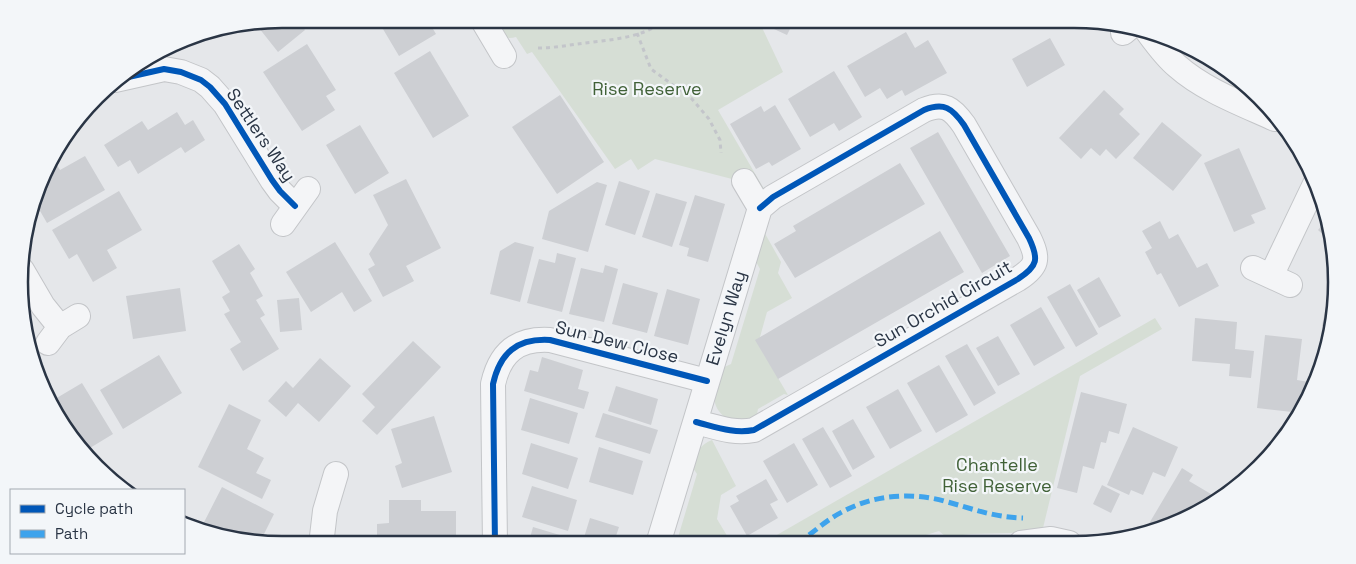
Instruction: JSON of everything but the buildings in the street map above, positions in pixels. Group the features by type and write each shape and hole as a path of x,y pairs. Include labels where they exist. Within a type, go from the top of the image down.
{"street":[{"path":"490,28 512,54"},
{"path":"1154,40 1168,58 1189,76 1267,116"},
{"name":"Settlers Way","path":"132,76 164,69 181,72 201,80 210,87 225,104 272,180 295,206"},
{"name":"Sun Orchid Circuit","path":"696,422 731,431 743,432 754,430 1018,279 1030,270 1036,261 1036,254 1028,238 964,125 954,112 944,107 932,107 924,110 773,197 760,208"},
{"path":"744,181 760,208"},
{"path":"1271,276 1312,191"},
{"name":"Evelyn Way","path":"660,536 760,208"},
{"path":"28,280 43,306 62,329"},
{"name":"Sun Dew Close","path":"495,536 493,384 499,364 511,350 528,341 550,340 707,381"},
{"path":"322,536 325,511 336,474"}],"path":[{"path":"512,54 602,41 637,34 652,28"},
{"path":"637,34 651,69 692,99 709,119 720,140 721,153"}],"green space":[{"name":"Rise Reserve","path":"762,28 783,72 718,110 764,189 760,188 746,171 732,179 655,159 638,170 631,159 615,169 532,52 527,54 516,37 505,37 497,29"},
{"path":"763,230 781,262 778,273 792,298 767,312 758,344 788,395 784,394 758,409 756,419 728,420 717,408 714,397 715,391 720,369 731,364 760,269 754,258"},
{"name":"Chantelle Rise Reserve","path":"1155,318 1162,329 1080,376 1042,532 971,534 961,536 945,536 939,531 923,536 775,536"},
{"path":"712,440 736,486 721,495 717,519 727,536 678,536 697,474 691,465 701,447"}],"marked path":[{"path":"808,536 838,514 880,498 906,496 931,498 992,514 1023,518"}],"cycle path":[{"path":"132,76 164,69 181,72 201,80 210,87 225,104 272,180 295,206"},
{"path":"696,422 732,431 754,430 1018,279 1030,270 1035,262 1034,251 1029,238 964,125 956,114 942,107 924,110 773,197 760,208"},
{"path":"495,536 493,384 500,364 512,350 528,342 550,340 707,381"}]}
